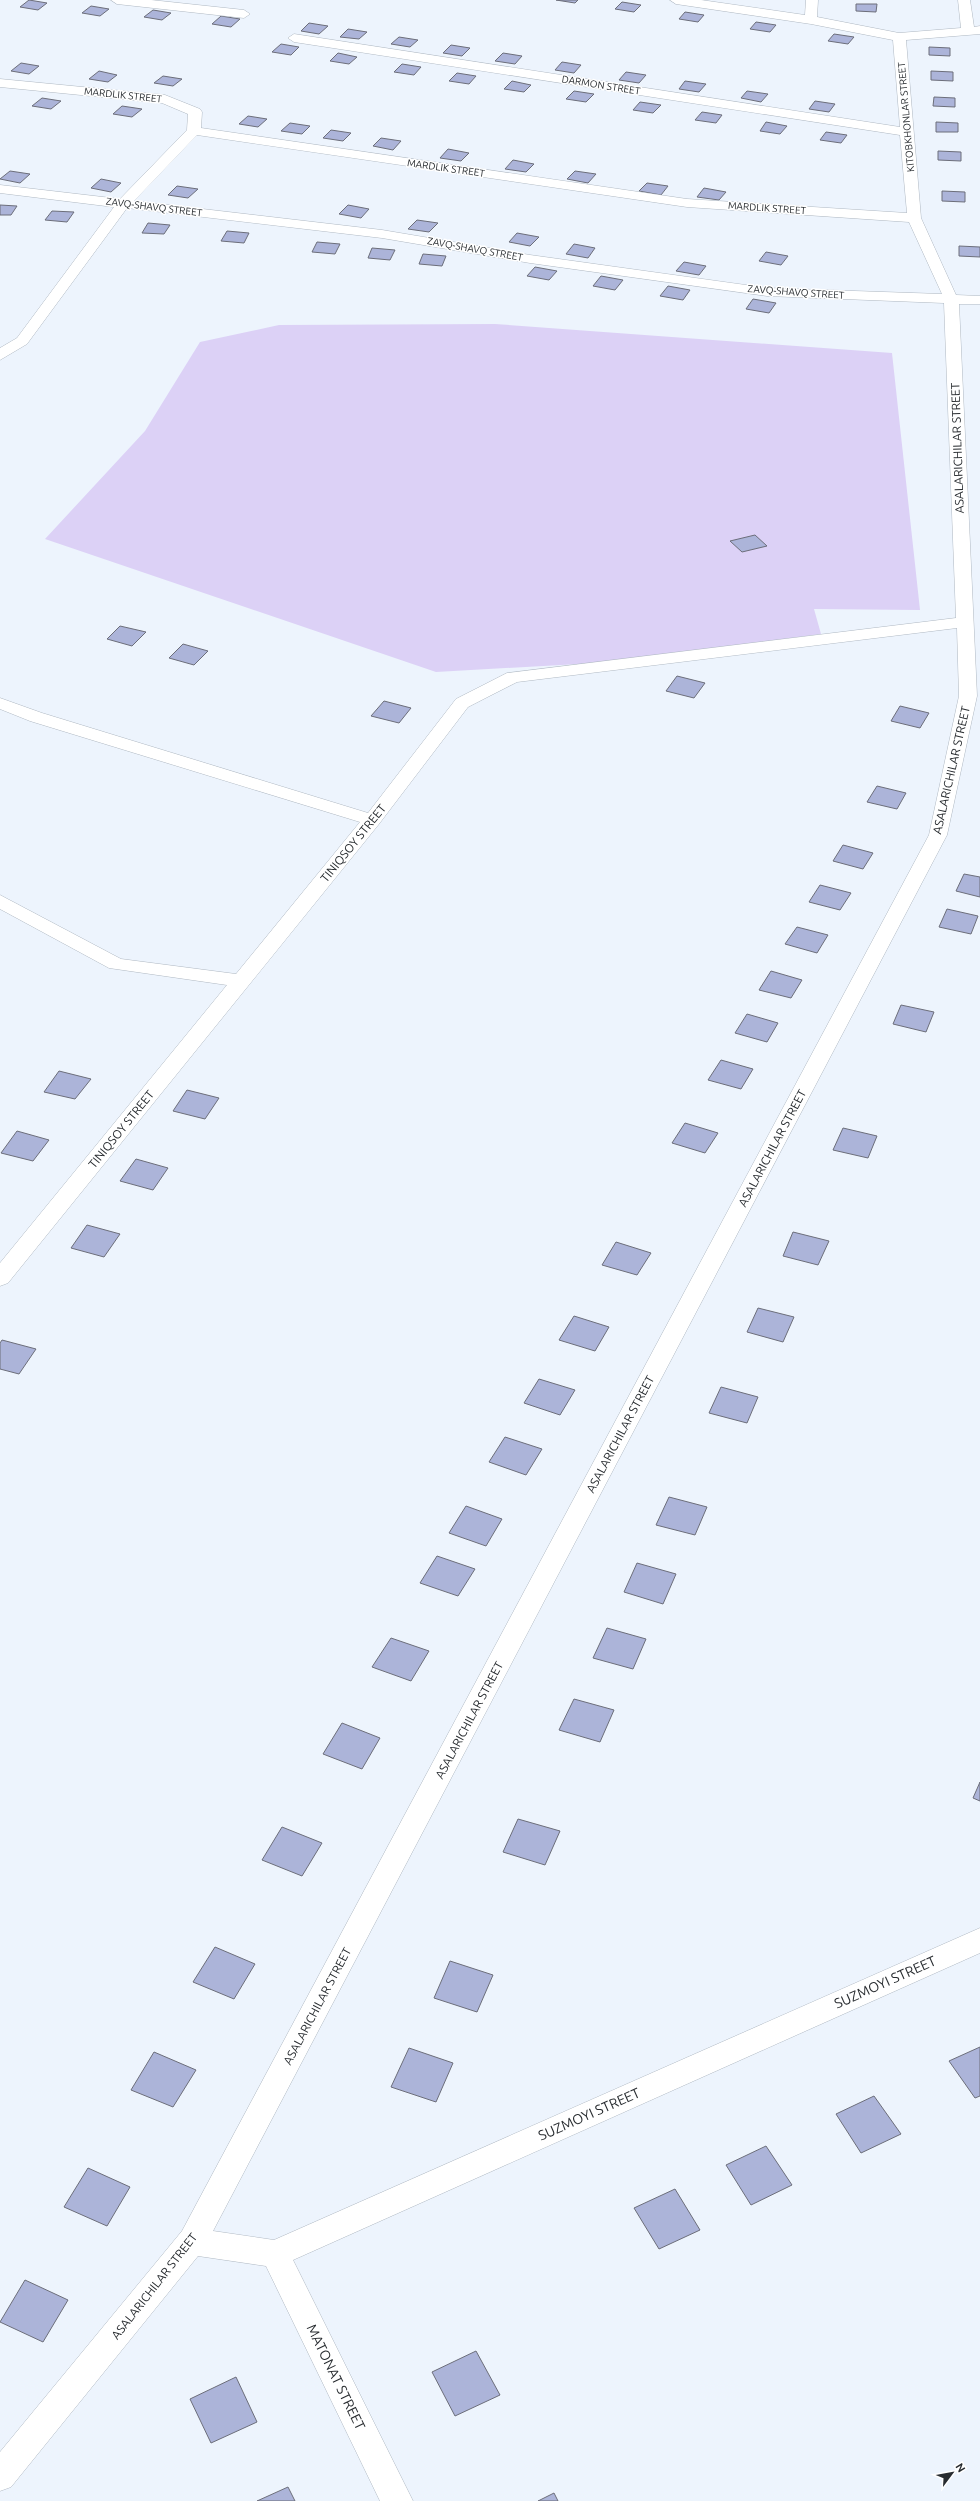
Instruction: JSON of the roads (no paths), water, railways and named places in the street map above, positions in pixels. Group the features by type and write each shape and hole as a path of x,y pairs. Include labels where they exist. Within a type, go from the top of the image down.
{"street":[{"path":"117,0 183,3 244,14"},
{"path":"676,0 811,20 899,38 974,30 964,0"},
{"path":"811,20 812,0"},
{"name":"DARMON STREET","path":"294,38 907,132"},
{"name":"KITOBKHONLAR STREET","path":"899,38 914,218 951,299"},
{"name":"MARDLIK STREET","path":"0,83 165,99 194,112 194,131 687,203 914,218"},
{"path":"0,355 22,341 124,203 194,131"},
{"name":"ZAVQ-SHAVQ STREET","path":"0,189 382,234 530,259 767,292 980,300"},
{"name":"ASALARICHILAR STREET","path":"0,2476 192,2241 938,835 974,696 965,622 951,299"},
{"name":"TINIQSOY STREET","path":"0,1278 372,820 462,703 513,677 965,622"},
{"path":"0,703 36,717 372,820"},
{"path":"0,901 116,964 242,981"},
{"name":"SUZMOYI STREET","path":"275,2254 980,1940"},
{"path":"192,2241 275,2254"},
{"name":"MATONAT STREET","path":"275,2254 397,2501"}]}
